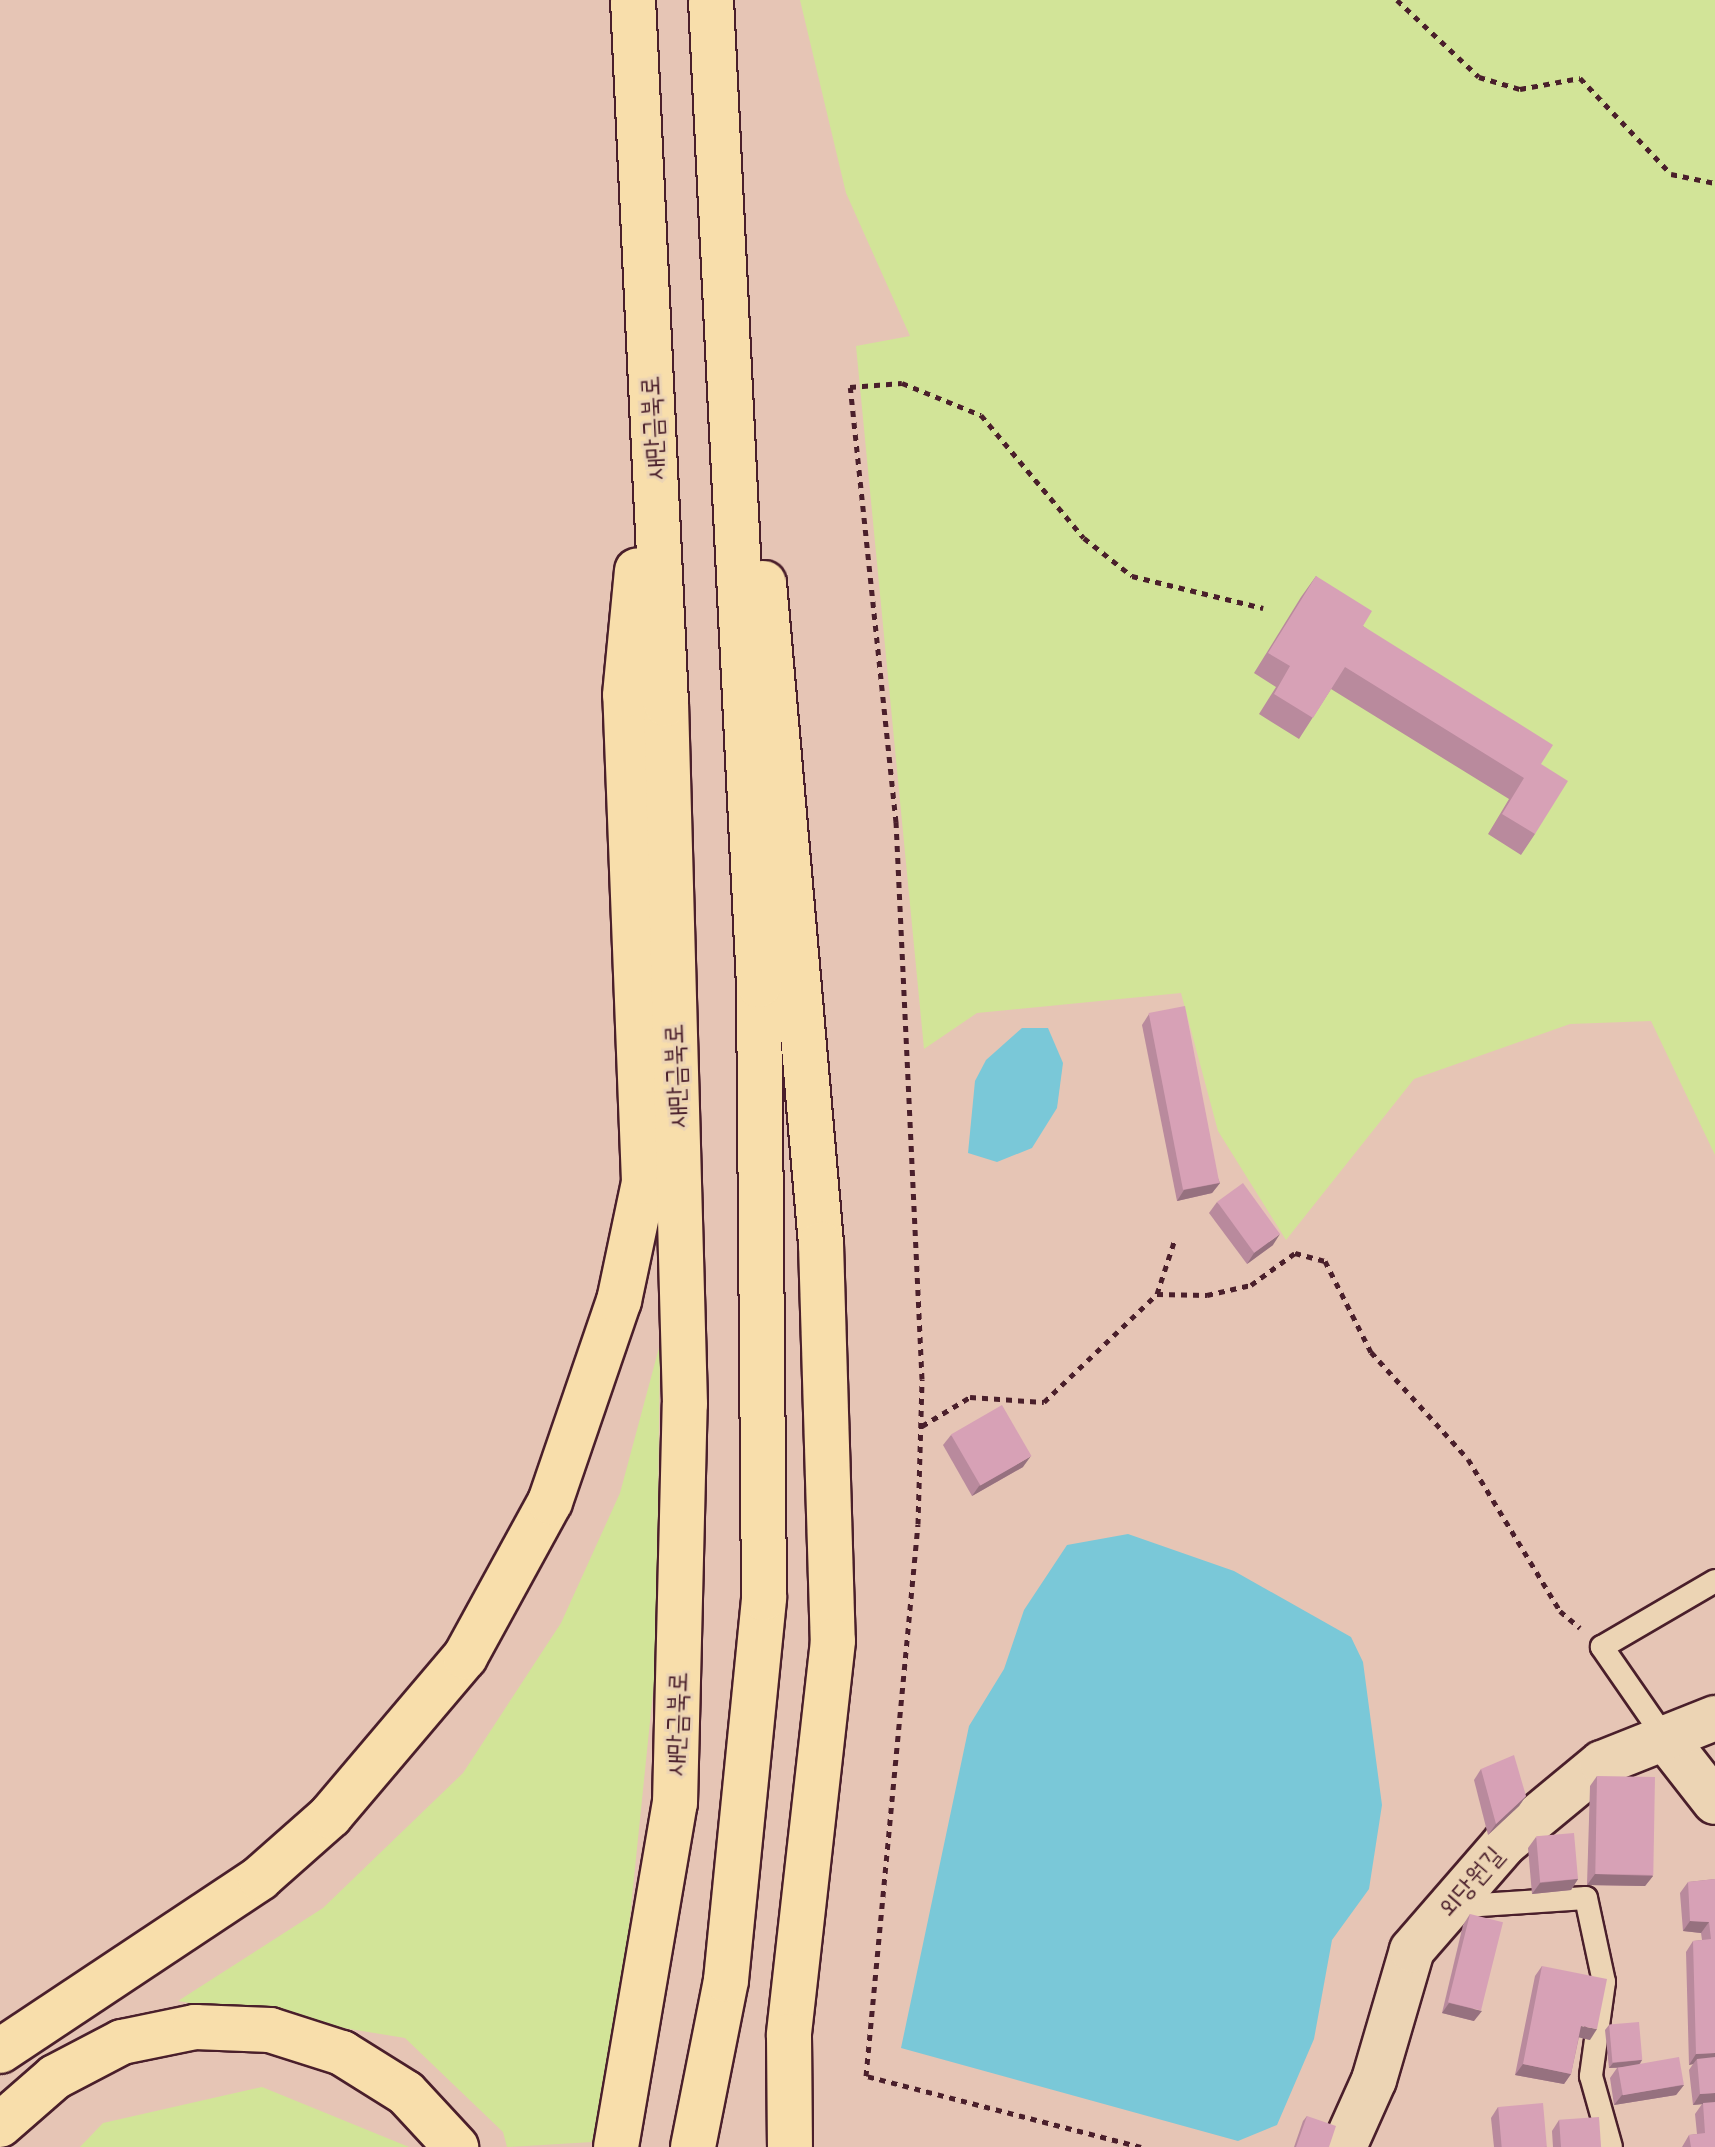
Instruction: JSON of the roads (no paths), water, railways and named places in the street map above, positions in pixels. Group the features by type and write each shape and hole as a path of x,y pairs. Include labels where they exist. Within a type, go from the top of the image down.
{"highway":[{"name":"새만금북로","path":"616,2147 675,1803 684,1506 652,421 633,0"},
{"path":"693,2147 726,1980 764,1598 759,985 711,0"},
{"path":"725,303 777,671 821,1244 833,1641 789,2036 790,2147"},
{"path":"0,2051 260,1878 330,1816 465,1657 550,1502 619,1301 644,1182 625,695 652,421"},
{"path":"0,2125 55,2077 122,2042 195,2027 255,2030 342,2053 406,2093 456,2147"}],"street":[{"name":"외당원길","path":"1344,2147 1374,2080 1412,1950 1449,1907 1504,1844 1602,1763 1715,1718"},
{"path":"1665,1738 1715,1802"}],"lane":[{"path":"1665,1738 1602,1647 1715,1581"},
{"path":"1449,1907 1586,1898 1604,1982 1591,2076 1611,2147"}],"water":[{"path":"1022,1028 1048,1028 1063,1063 1057,1108 1032,1148 997,1162 968,1153 975,1081 986,1060"},
{"path":"1128,1534 1234,1571 1351,1637 1363,1662 1382,1805 1369,1889 1332,1940 1314,2039 1277,2125 1238,2141 901,2048 969,1726 1004,1669 1024,1610 1067,1545"}]}
